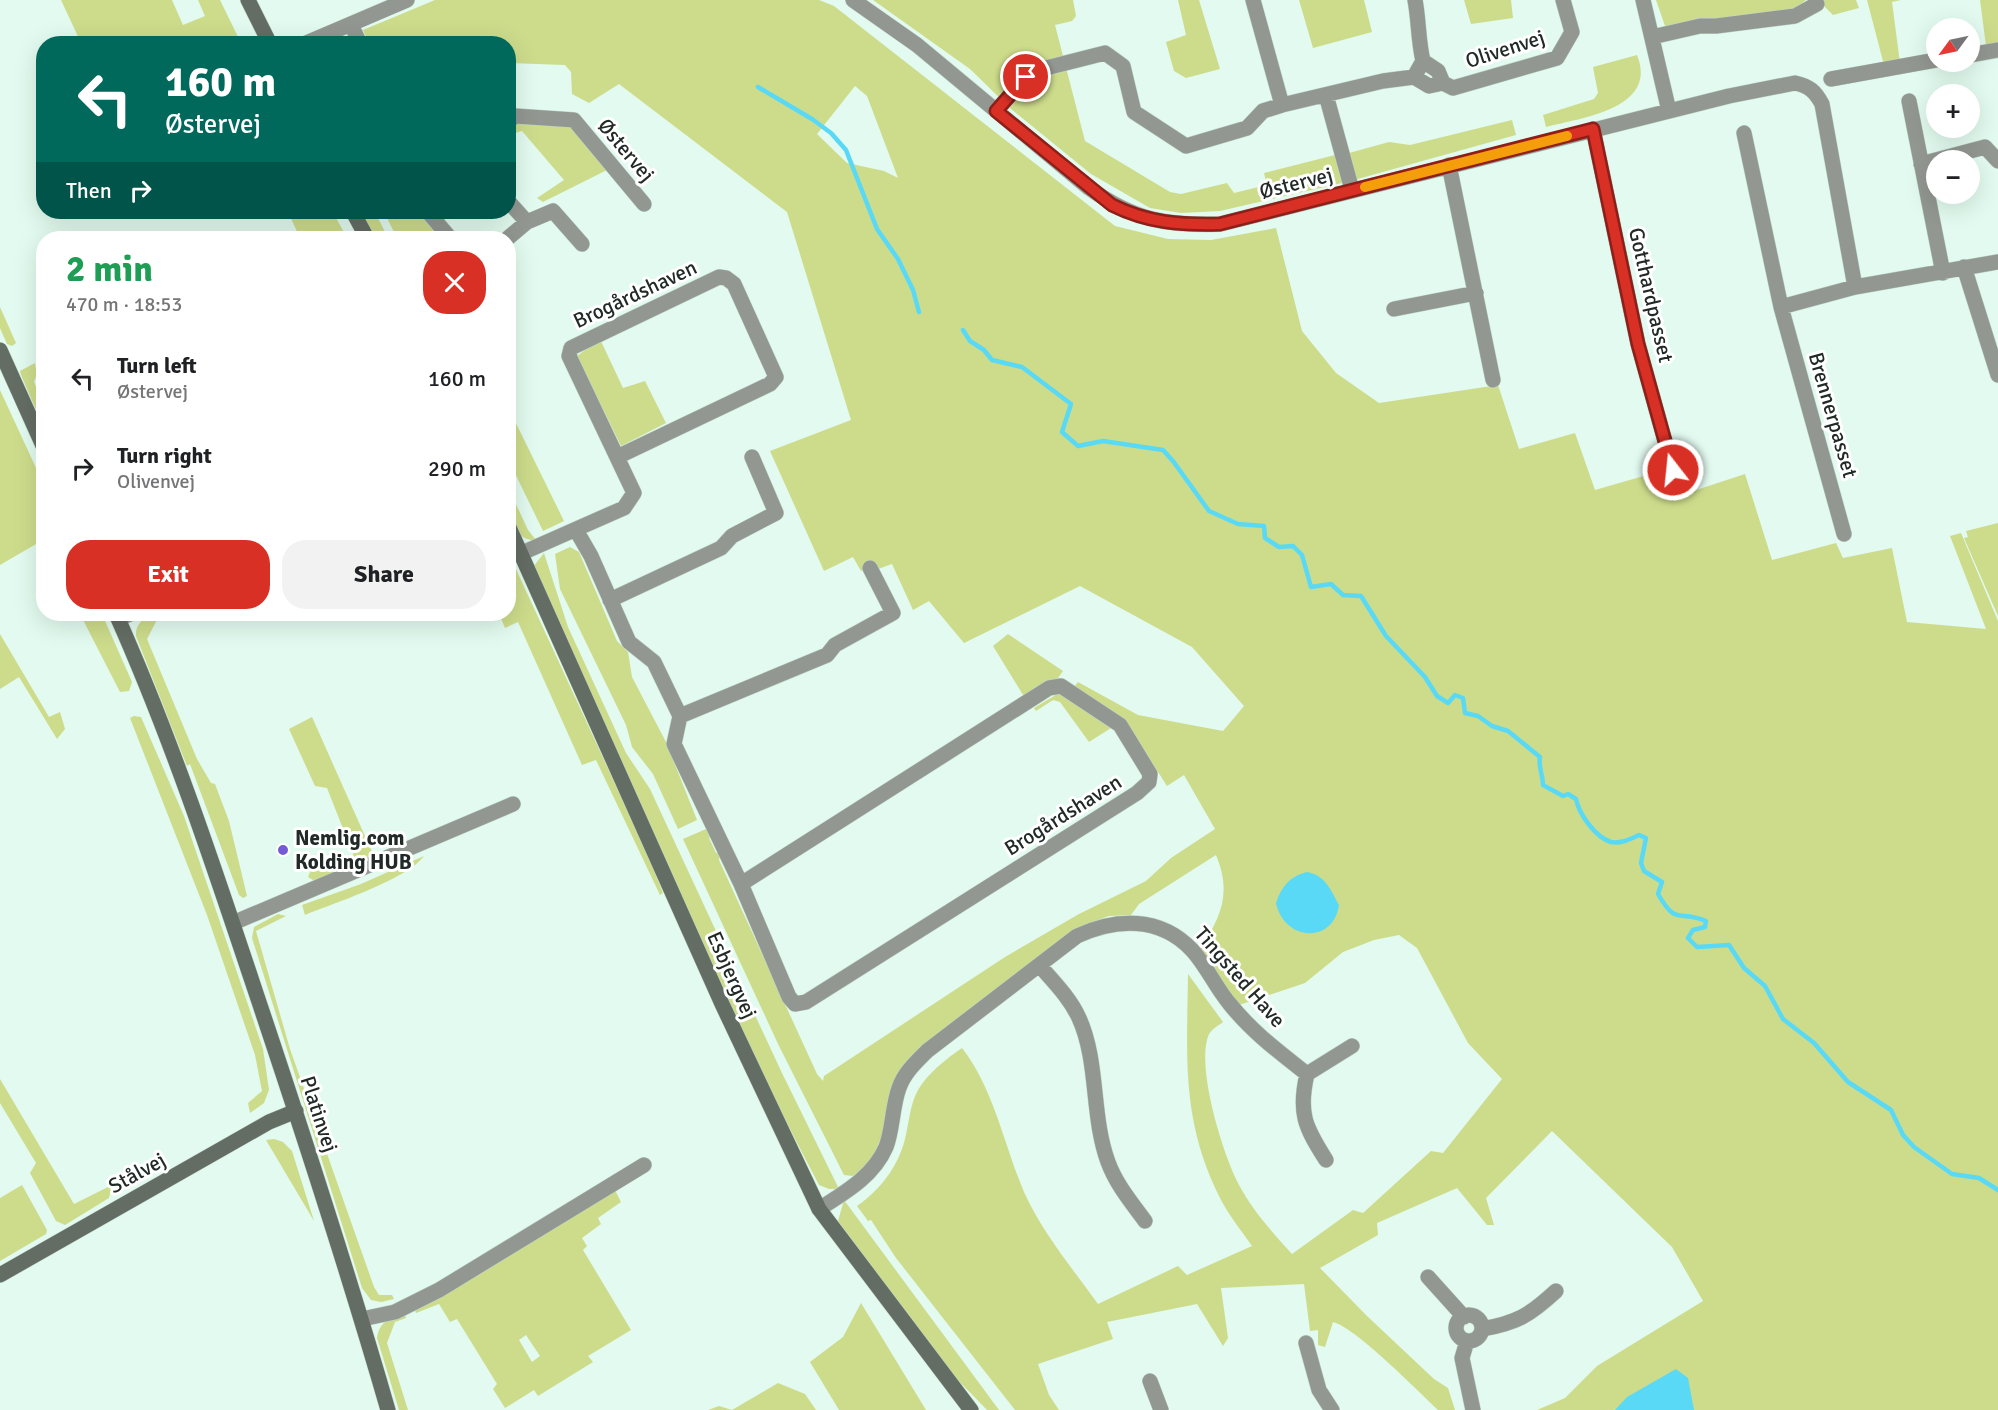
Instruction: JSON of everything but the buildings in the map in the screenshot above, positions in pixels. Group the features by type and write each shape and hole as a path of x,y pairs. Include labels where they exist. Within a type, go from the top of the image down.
{"street":[{"path":"248,0 266,36"},
{"path":"323,36 407,0"},
{"name":"Østervej","path":"853,0 917,45 1112,205 1158,222 1182,225 1220,224 1593,129 1795,83 1812,88 1822,104 1855,287"},
{"path":"1253,0 1282,105"},
{"path":"1414,77 1423,61 1417,38 1420,25 1415,0"},
{"name":"Olivenvej","path":"996,111 1026,77 1038,70 1105,54 1123,66 1134,112 1186,146 1247,128 1263,111 1282,105 1414,77 1429,86 1443,83 1453,87 1557,58 1572,32 1563,0"},
{"path":"1643,0 1669,111"},
{"path":"1652,37 1700,26 1795,16 1817,4"},
{"path":"351,24 356,36"},
{"path":"1980,54 1998,51"},
{"name":"Olivenvej","path":"1423,61 1438,70 1443,83"},
{"path":"1831,79 1926,62"},
{"path":"1326,95 1352,190"},
{"path":"1909,101 1943,273"},
{"name":"Østervej","path":"516,116 574,120 644,204"},
{"name":"Gotthardpasset","path":"1593,129 1638,344 1673,470"},
{"name":"Brennerpasset","path":"1744,133 1781,307 1844,534"},
{"path":"1922,164 1985,147 1998,161"},
{"path":"1449,165 1493,380"},
{"path":"516,210 527,222"},
{"path":"516,231 527,222 553,211 582,244"},
{"path":"434,219 444,231"},
{"path":"1781,307 1855,287 1998,262"},
{"path":"1964,267 1998,375"},
{"name":"Brogårdshaven","path":"522,553 624,508 631,501 634,493 569,356 571,348 719,277 726,278 734,284 776,377 770,384 617,457"},
{"path":"1394,309 1476,293"},
{"path":"0,350 36,430"},
{"path":"610,600 721,548 732,536 776,513 752,458"},
{"path":"576,530 629,642 654,662 680,716 827,655 835,645 892,613 870,568"},
{"name":"Esbjergvej","path":"516,541 713,985 819,1209 971,1410"},
{"name":"Platinvej","path":"124,621 183,778 233,923 362,1319 388,1410"},
{"name":"Brogårdshaven","path":"680,716 674,744 741,884 789,998 795,1004 806,1002 1137,793 1149,782 1149,774 1120,725 1061,686 1049,688 741,884"},
{"path":"233,923 513,804"},
{"name":"Tingsted Have","path":"819,1209 854,1188 872,1169 886,1147 899,1087 910,1069 952,1032 1077,936 1100,926 1121,922 1145,923 1171,932 1192,950 1227,1002 1251,1029 1307,1074"},
{"path":"1040,966 1063,993 1078,1017 1087,1040 1099,1131 1108,1163 1121,1188 1145,1221"},
{"path":"1326,1160 1307,1130 1302,1110 1307,1074 1352,1047"},
{"name":"Stålvej","path":"0,1275 269,1122 296,1112"},
{"path":"362,1319 395,1312 439,1290 644,1165"},
{"path":"1428,1277 1464,1317 1476,1318 1482,1329"},
{"path":"1464,1317 1457,1323 1456,1331 1467,1341 1475,1340 1482,1329 1518,1322 1531,1314 1556,1291"},
{"path":"1467,1341 1462,1358 1473,1410"},
{"path":"1306,1343 1319,1390 1332,1410"},
{"path":"1150,1381 1161,1410"}],"green space":[{"path":"61,0 172,0 183,25 205,16 198,0 220,0 238,36 78,36"},
{"path":"435,0 819,0 834,6 1115,226 1168,239 1211,240 1276,228 1302,331 1336,373 1379,403 1498,385 1519,449 1575,433 1595,490 1661,471 1675,497 1745,474 1772,560 1836,543 1843,558 1892,548 1907,622 1986,629 1950,536 1961,533 1998,621 1998,1410 1537,1410 1565,1398 1597,1366 1703,1301 1672,1247 1552,1131 1486,1198 1494,1225 1487,1225 1457,1188 1377,1223 1378,1235 1320,1268 1434,1379 1448,1388 1455,1410 1438,1410 1387,1361 1356,1336 1333,1322 1325,1347 1318,1345 1318,1330 1310,1331 1304,1284 1221,1288 1228,1338 1223,1346 1197,1304 1107,1322 1113,1339 1038,1364 1049,1395 1059,1410 1015,1410 896,1258 871,1220 868,1221 857,1206 887,1177 898,1159 918,1090 938,1067 962,1048 973,1064 990,1099 1031,1207 1098,1304 1178,1266 1187,1275 1252,1246 1219,1196 1198,1140 1192,1114 1187,1060 1188,974 1223,1022 1209,1034 1206,1066 1213,1110 1226,1153 1239,1185 1250,1204 1292,1254 1353,1210 1363,1213 1431,1151 1443,1153 1502,1079 1468,1043 1417,948 1399,935 1374,940 1343,952 1305,983 1239,1005 1219,980 1200,949 1219,915 1224,893 1221,869 1216,855 1139,904 1131,915 1109,916 1090,923 922,1046 870,1163 853,1176 844,1175 779,1046 683,839 706,829 713,835 709,838 716,853 721,851 719,860 817,1074 823,1081 824,1076 1005,957 1079,914 1146,881 1171,858 1215,829 1184,775 1167,786 1126,722 1075,686 1078,682 1138,715 1223,731 1244,706 1192,647 1080,586 964,643 929,601 913,610 892,564 878,569 874,564 861,571 853,557 824,571 770,451 851,420 787,212 619,84 589,103 572,94 571,72 565,65 516,63 516,36 366,36 363,30","holes":["855,86 867,96 898,178 884,171 847,163 817,134"]},
{"path":"873,0 1073,0 1076,16 1072,21 1055,25 1085,141 1170,192 1181,194 1227,183 1234,193 1267,185 1264,173 1335,155 1342,183 1220,211 1181,213 1150,208 1091,174 1011,109 970,69"},
{"path":"1178,0 1199,0 1220,69 1186,78 1174,71 1166,42 1186,35"},
{"path":"1299,0 1364,0 1372,32 1313,48"},
{"path":"1464,0 1511,0 1513,18 1471,24"},
{"path":"1656,0 1806,0 1791,12 1665,26"},
{"path":"1818,0 1856,0 1859,8 1833,15"},
{"path":"1867,0 1901,0 1892,2 1900,63 1884,65"},
{"path":"1980,0 1998,0 1998,44 1986,46"},
{"path":"1637,55 1641,73 1637,88 1627,99 1596,115 1546,127 1543,115 1594,99 1598,93 1593,67"},
{"path":"1512,120 1516,135 1354,180 1349,153 1389,142 1410,145"},
{"path":"516,123 571,127 609,169 543,202 537,198 564,180 522,131 516,133"},
{"path":"291,219 337,219 343,231 297,231"},
{"path":"365,219 378,219 384,231 371,231"},
{"path":"388,219 424,219 435,231 394,231"},
{"path":"0,307 16,343 12,346 7,344 0,328"},
{"path":"600,339 623,388 645,381 666,423 621,446 577,356"},
{"path":"35,363 36,410 21,375 20,371"},
{"path":"0,390 36,468 36,544 0,565"},
{"path":"516,423 564,521 543,531 516,475"},
{"path":"516,504 528,530 536,540 527,539 516,529"},
{"path":"1998,523 1998,616 1964,538 1968,537 1966,531"},
{"path":"570,547 579,552 617,641 628,652 632,677 666,742 697,820 678,829 653,774 632,747 626,725 560,589 555,554"},
{"path":"544,553 568,627 626,753 650,789 781,1071 839,1189 829,1189 819,1185 706,955 533,567"},
{"path":"516,569 647,853 663,893 660,895 596,760 582,765 518,622 505,628 502,621 516,621"},
{"path":"84,621 105,621 132,682 129,691 120,692"},
{"path":"156,621 147,639 197,759 211,783 215,784 229,821 247,896 243,898 239,895 190,764 187,766 136,636 140,623"},
{"path":"0,634 49,717 60,712 65,729 57,739 19,677 0,689"},
{"path":"1008,634 1063,671 1058,678 1025,698 993,646"},
{"path":"1059,693 1111,728 1089,742 1060,702 1053,700 1036,711 1034,708"},
{"path":"141,717 184,816 263,1049 269,1090 264,1103 250,1113 248,1103 262,1091 255,1055 207,915 130,718"},
{"path":"312,717 373,854 371,861 326,879 313,880 308,877 312,867 325,864 329,869 355,859 327,788 315,786 289,729"},
{"path":"424,856 402,874 386,882 305,915 302,905 361,884"},
{"path":"278,914 286,916 256,931 290,1049 374,1287 379,1295 392,1295 394,1299 381,1302 371,1300 362,1288 252,938 254,927"},
{"path":"0,1079 74,1204 112,1185 109,1198 65,1225 56,1221 30,1173 36,1163 0,1103"},
{"path":"274,1139 283,1142 292,1151 314,1221 266,1140"},
{"path":"22,1185 47,1230 46,1234 0,1261 0,1198"},
{"path":"614,1188 621,1202 598,1218 601,1224 582,1238 587,1246 583,1250 631,1330 588,1356 593,1362 538,1396 534,1390 505,1408 493,1389 497,1384 457,1319 450,1322 439,1304 416,1313 414,1308","holes":["526,1335 540,1356 532,1362 519,1340"]},
{"path":"844,1200 999,1410 987,1410 954,1376 838,1221"},
{"path":"861,1303 926,1410 839,1410 810,1362 843,1337"},
{"path":"404,1311 406,1318 395,1322 387,1343 408,1410 399,1410 377,1338 383,1324"},
{"path":"778,1383 805,1394 816,1410 732,1410"},
{"path":"719,1406 732,1410 708,1410"}],"water":[{"path":"1307,872 1323,880 1339,905 1335,918 1328,927 1319,932 1298,931 1288,925 1281,916 1276,903 1287,883"},
{"path":"1676,1369 1688,1378 1694,1410 1615,1410 1627,1397"}],"waterway":[{"path":"758,87 812,119 831,133 846,150 877,229 898,259 913,290 919,312"},
{"path":"963,330 970,341 984,350 992,360 1022,367 1071,404 1062,432 1078,446 1103,441 1163,450 1209,511 1238,524 1264,526 1265,538 1279,547 1293,546 1302,555 1311,587 1331,584 1343,595 1361,596 1386,636 1425,677 1437,696 1448,703 1455,695 1463,698 1465,713 1478,716 1492,726 1508,731 1540,757 1543,785 1563,796 1568,794 1576,799 1584,818 1599,835 1611,842 1625,841 1639,835 1646,838 1641,863 1644,871 1662,882 1658,894 1664,904 1674,914 1706,921 1705,927 1693,930 1688,938 1697,947 1729,945 1744,968 1765,986 1783,1019 1814,1043 1848,1082 1891,1110 1903,1135 1914,1147 1952,1174 1979,1178 1998,1190"}],"slow traffic":[{"path":"1365,187 1567,136"}],"place":[{"name":"Nemlig.com Kolding HUB","path":"283,850"}],"route":[{"path":"1026,77 996,111 1112,205 1158,222 1182,225 1220,224 1593,129 1638,344 1673,470"}]}
